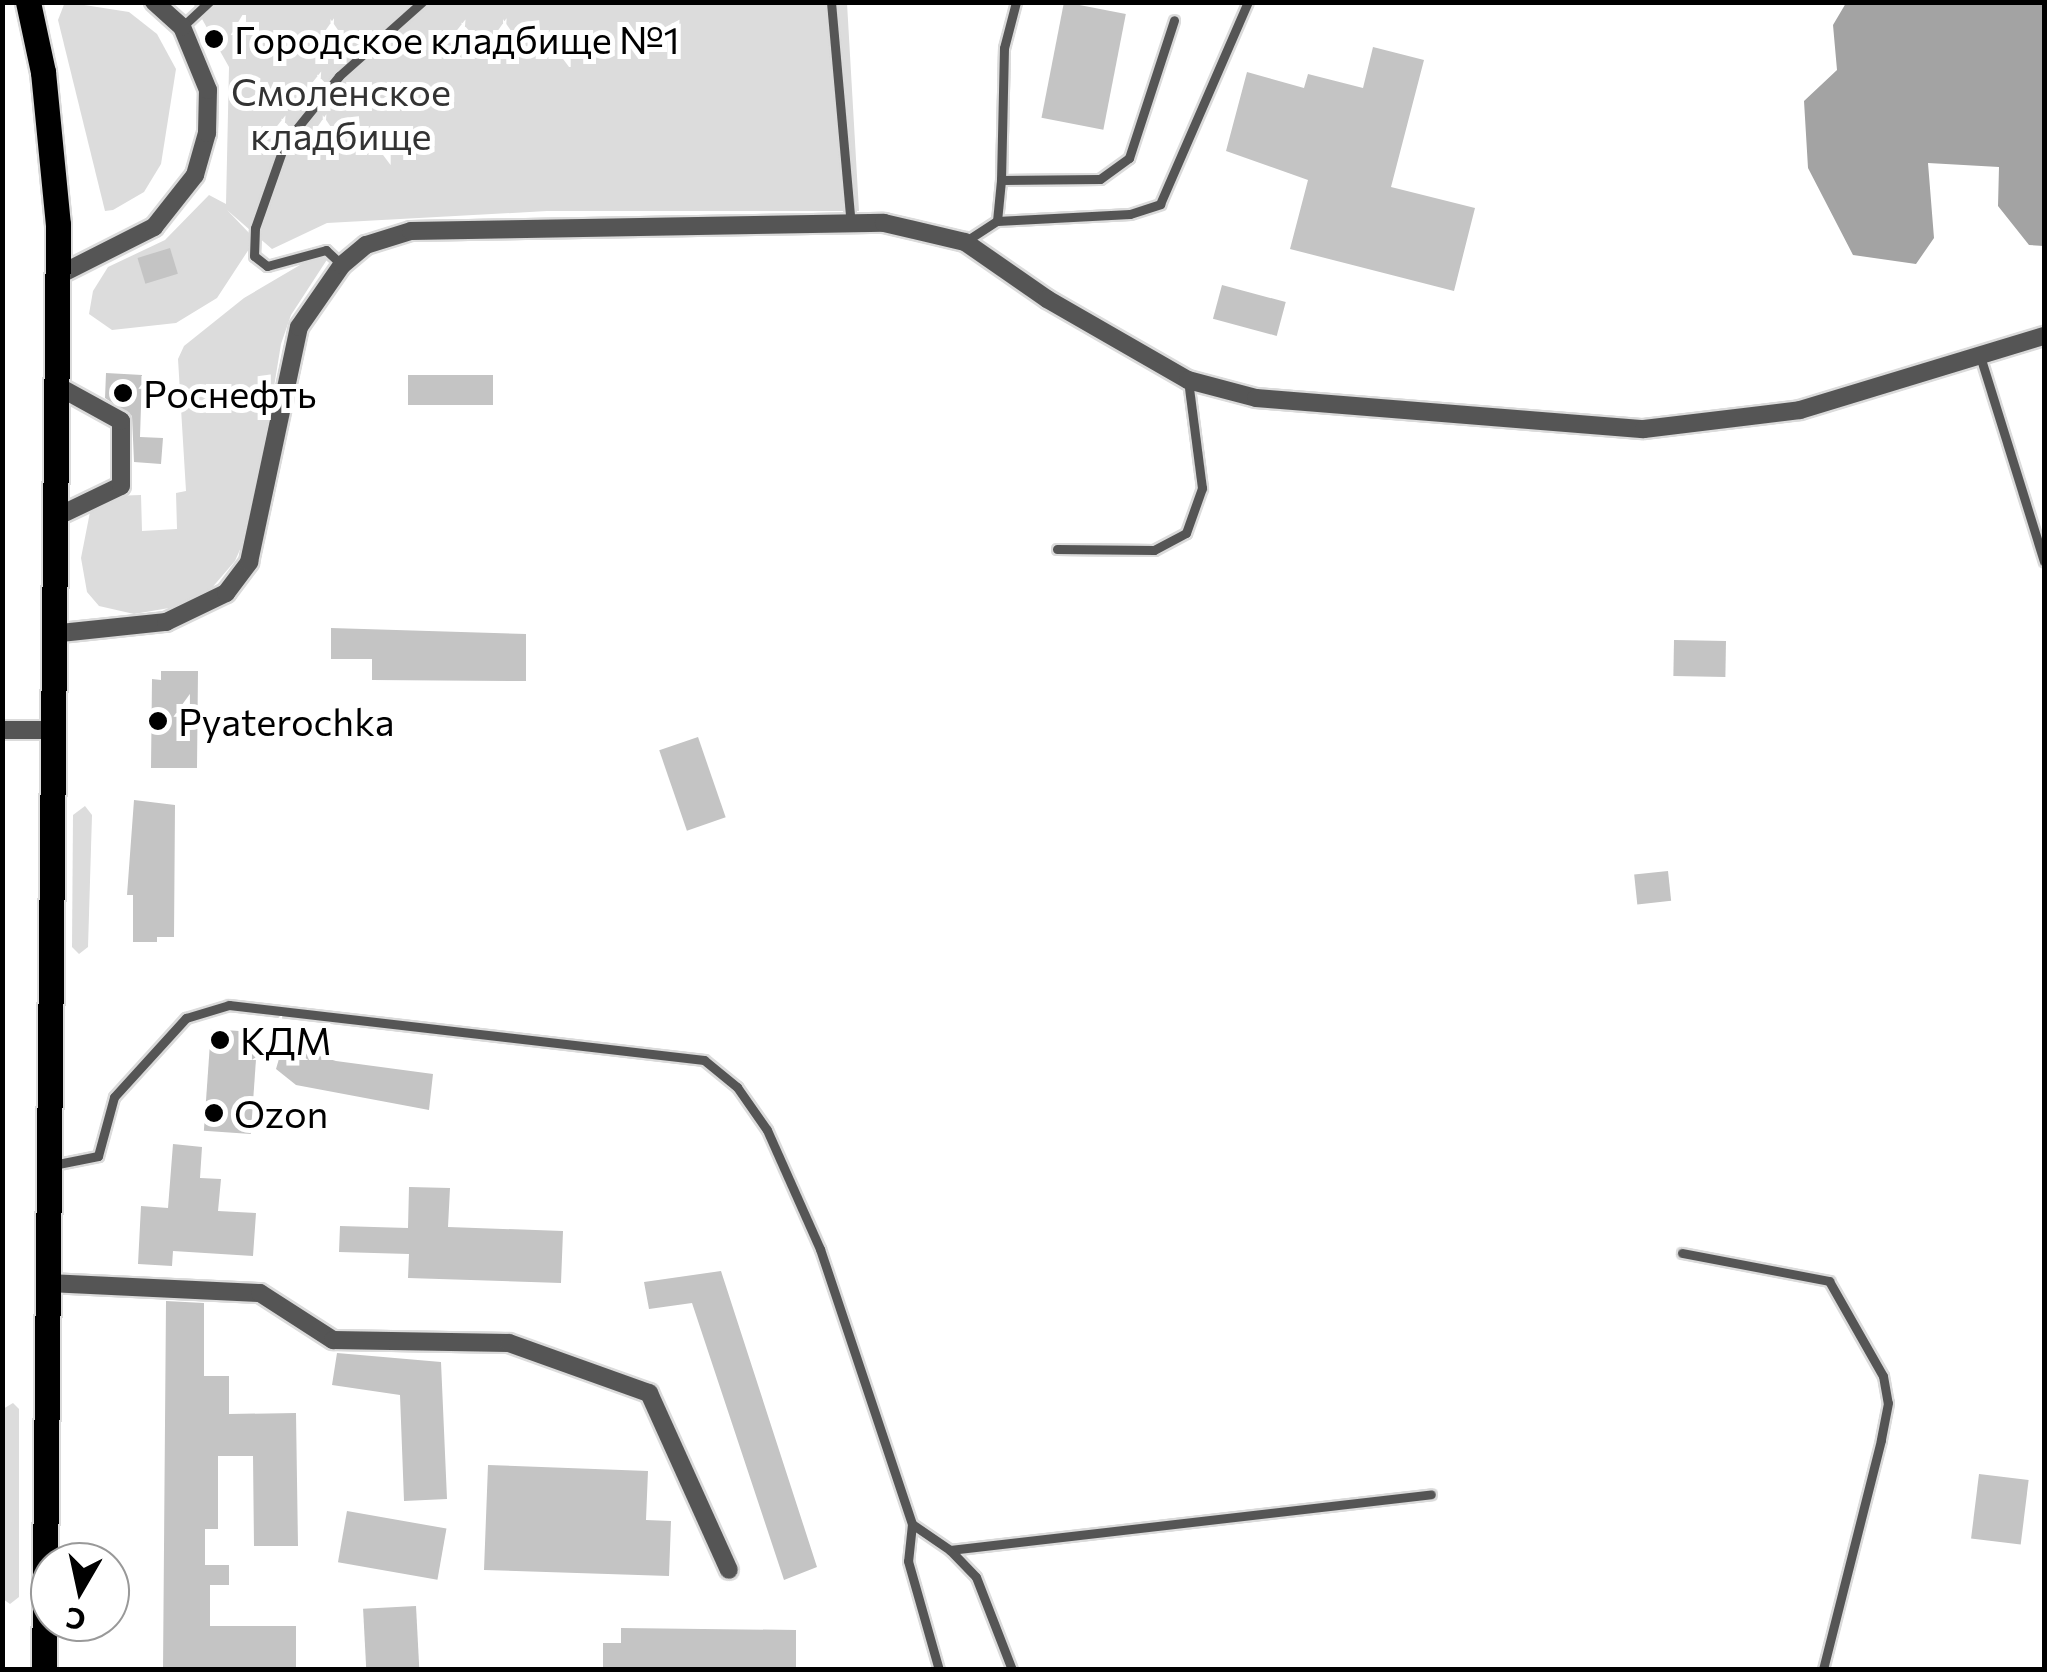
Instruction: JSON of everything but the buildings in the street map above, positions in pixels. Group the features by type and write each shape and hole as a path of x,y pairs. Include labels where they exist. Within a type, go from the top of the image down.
{"main road":[{"path":"28,2 52,139 57,276 44,1670"}],"street":[{"path":"57,276 154,227 195,175 207,132 208,90 182,27 154,2"},
{"path":"51,634 166,622 226,592 249,562 299,327 342,265 366,245 411,231 884,223 965,242 1047,299 1188,380 1256,398 1644,430 1800,410 2044,336"},
{"path":"52,519 121,486 121,422 54,384"},
{"path":"2,730 50,730"},
{"path":"47,1283 260,1293 334,1340 509,1343 649,1393 728,1570"}],"lane":[{"path":"182,27 208,2"},
{"path":"342,265 326,250 267,266 254,256 256,228 286,143 339,76 422,2"},
{"path":"831,2 851,224"},
{"path":"997,221 1004,48 1016,2"},
{"path":"965,242 997,221 1130,214 1160,204 1204,116 1248,2"},
{"path":"1001,180 1100,179 1129,158 1174,20"},
{"path":"1980,356 2044,561"},
{"path":"1057,549 1154,550 1186,533 1202,488 1188,380"},
{"path":"47,1166 98,1156 114,1097 186,1018 229,1005 704,1060 737,1088 768,1130 820,1249 912,1524 908,1561 939,1670"},
{"path":"1682,1254 1829,1280 1872,1346 1888,1403 1823,1670"},
{"path":"950,1550 1431,1494"},
{"path":"912,1524 950,1550 976,1577 1012,1670"}],"green space":[{"path":"65,2 129,12 157,34 176,69 161,164 144,192 113,210 105,211 58,20"},
{"name":"Смоленское кладбище","path":"193,3 847,3 859,211 547,211 327,223 272,249 227,210 251,235 251,246 217,298 176,323 112,330 89,314 93,291 108,267 165,240 209,195 226,204 229,67"},
{"path":"317,255 330,255 291,315 281,344 252,522 235,561 210,590 175,607 134,614 99,606 87,592 81,558 90,512 111,496 141,495 142,531 177,529 176,493 186,491 178,359 184,346 244,298"},
{"path":"85,806 92,815 88,947 79,954 72,947 73,815"},
{"path":"13,1403 19,1409 19,1597 10,1604 3,1599 3,1409"}],"shaded area":[{"path":"1846,3 2044,3 2044,246 2029,245 1998,206 1999,167 1928,163 1934,238 1916,264 1853,255 1808,168 1804,101 1837,70 1833,25"}],"place":[{"name":"Городское кладбище №1","path":"214,39"},
{"name":"Роснефть","path":"123,393"},
{"name":"Pyaterochka","path":"158,721"},
{"name":"КДМ","path":"220,1040"},
{"name":"Ozon","path":"214,1113"}]}
